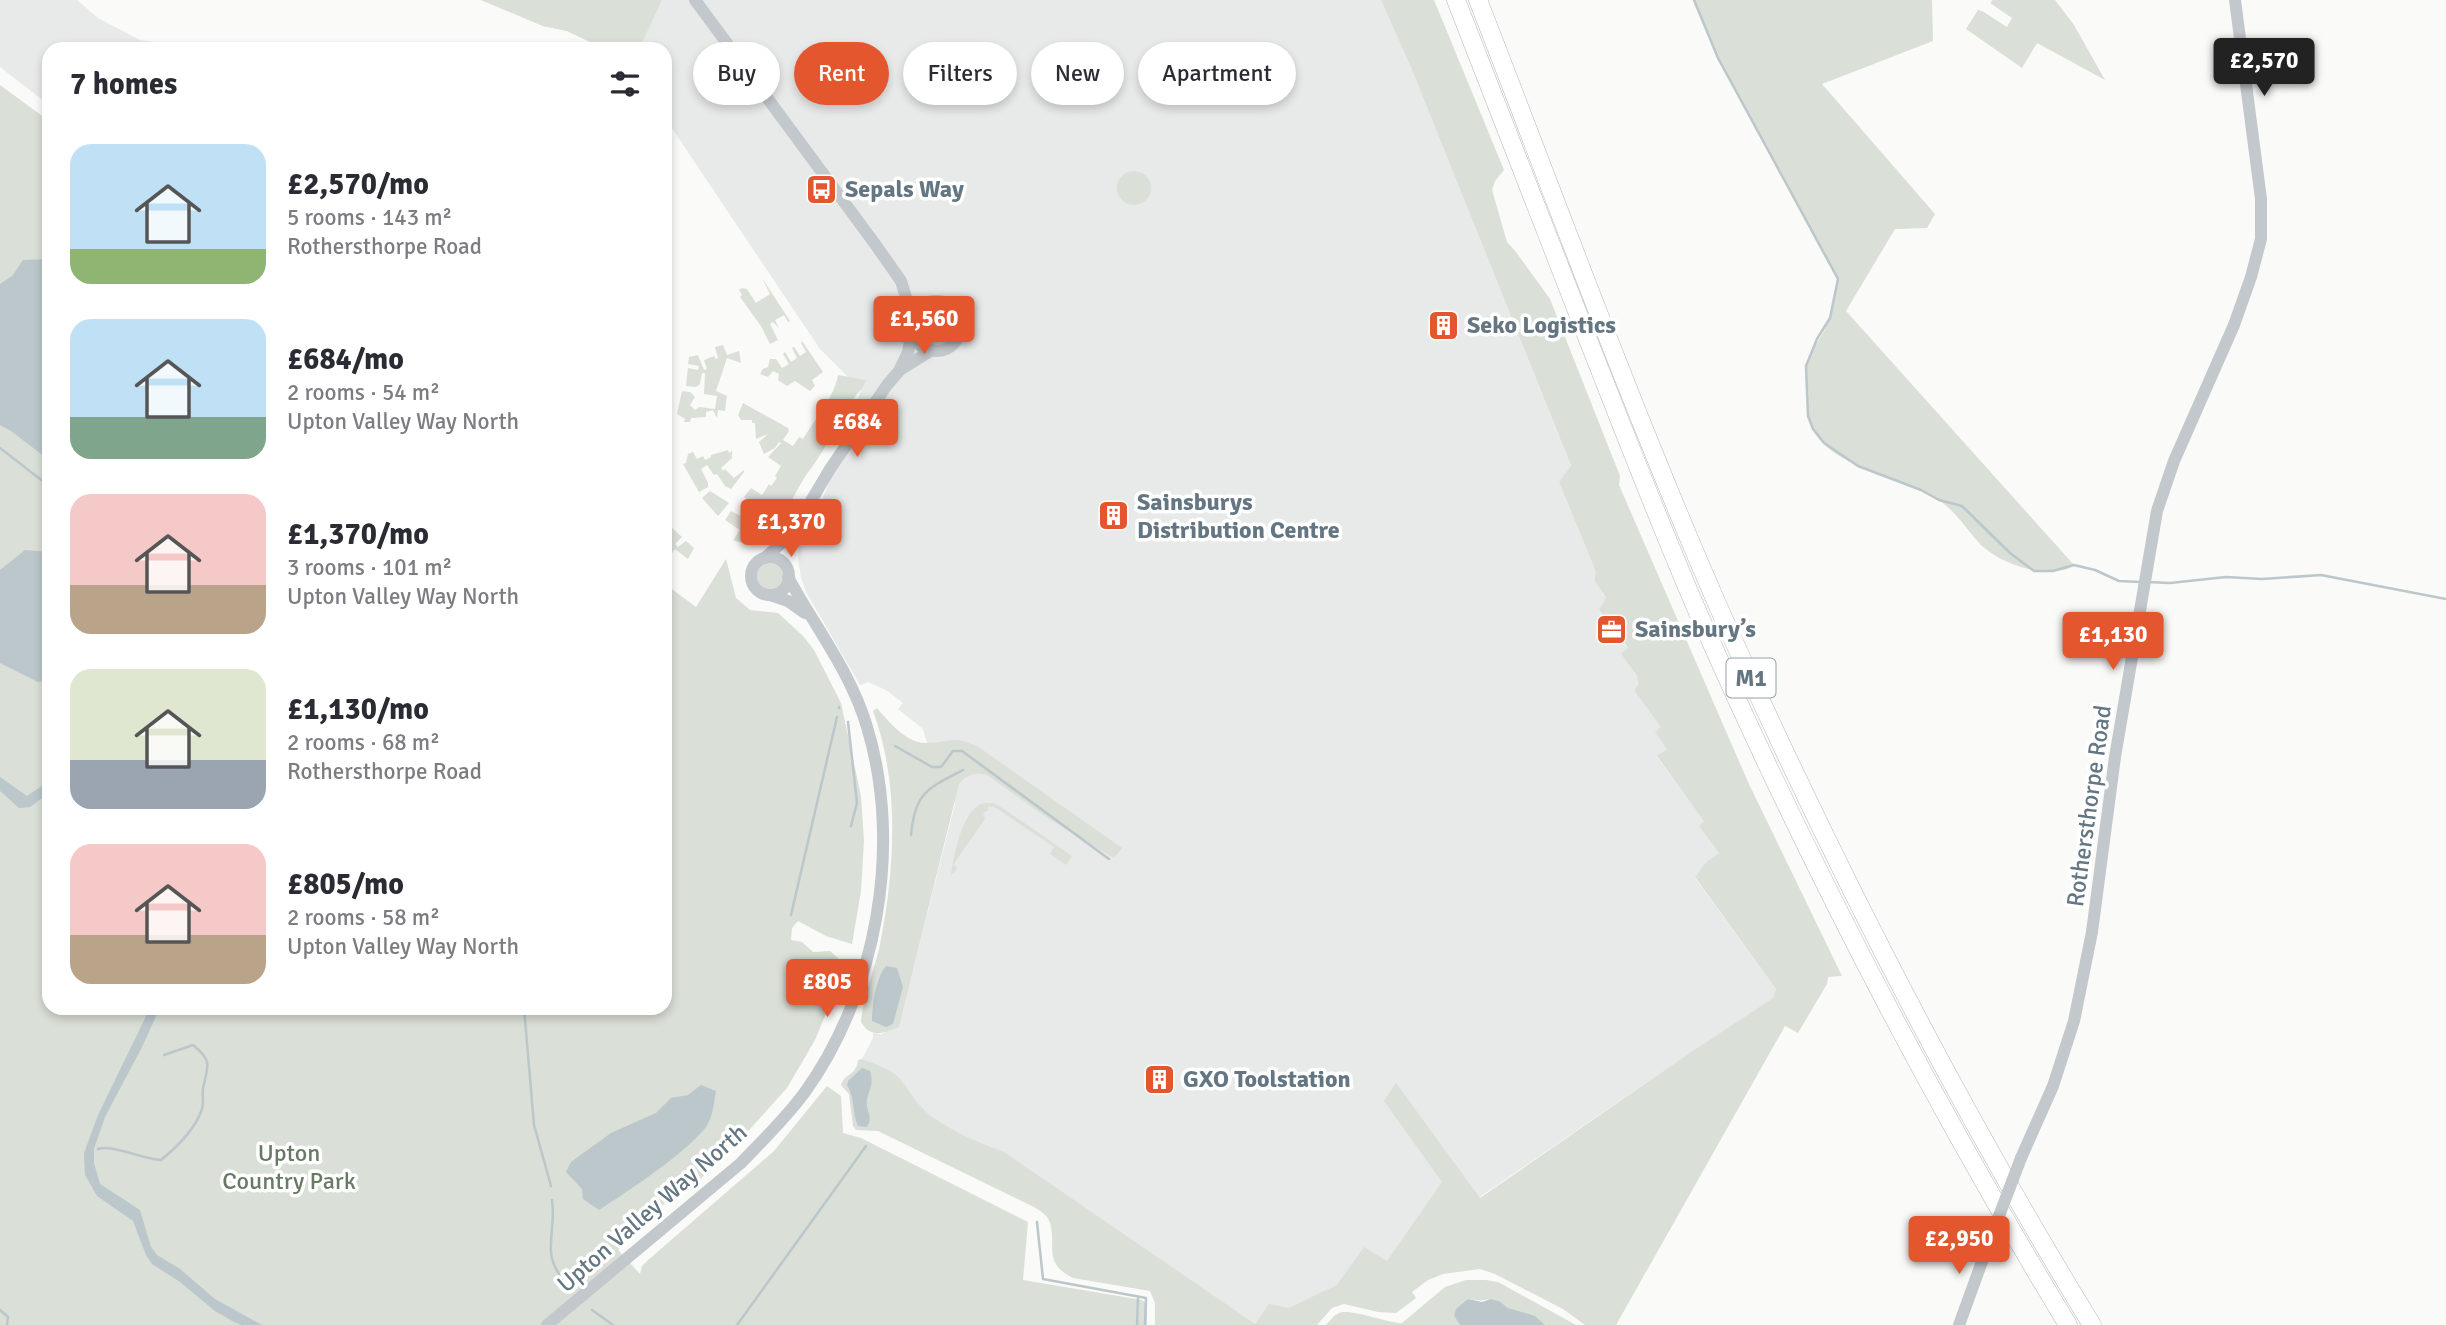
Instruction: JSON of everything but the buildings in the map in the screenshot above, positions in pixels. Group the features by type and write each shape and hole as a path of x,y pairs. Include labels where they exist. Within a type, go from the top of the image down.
{"highway":[{"name":"M1","path":"1456,0 1651,500 1758,745 1825,886 1898,1028 2008,1227 2068,1325"},
{"name":"M1","path":"1478,0 1673,498 1721,613 1795,775 1944,1069 2034,1230 2092,1325"}],"street":[{"path":"695,0 901,281 928,302"},
{"name":"Rothersthorpe Road","path":"1959,1325 2021,1158 2053,1086 2074,1021 2092,932 2115,757 2157,511 2174,461 2234,325 2252,277 2261,239 2261,200 2235,0"},
{"path":"792,533 788,573 782,591 770,595 758,591 752,581 754,567 792,533 867,412 900,370 908,352 912,332 912,317 901,281"},
{"path":"912,317 916,310 936,300 950,305 961,321 961,330 956,341 942,350 932,350 920,345 912,332"},
{"path":"900,370 932,350"},
{"path":"765,558 780,560 788,573"},
{"name":"Upton Valley Way North","path":"547,1325 741,1163 765,1138 806,1091 836,1039 854,997 873,928 879,886 882,820 878,773 867,727 851,684 808,615 788,573"},
{"name":"Upton Valley Way North","path":"770,595 788,601 808,615"}],"shaded area":[{"path":"0,0 77,0 98,18 140,40 154,42 42,42 42,100 0,67"},
{"path":"481,0 1381,0 1412,70 1571,467 1559,482 1596,572 1594,580 1606,597 1599,611 1628,649 1621,654 1637,676 1638,687 1634,690 1662,727 1667,749 1657,757 1705,821 1700,826 1719,853 1707,861 1695,878 1776,989 1773,998 1293,1325 1210,1325 1165,1283 912,1125 879,1067 862,1059 873,1033 881,1034 899,1026 955,804 923,729 898,709 903,703 886,690 868,682 860,685 806,592 798,559 804,526 816,506 820,507 861,390 820,349 672,128 672,42 590,42 567,31 543,26"},
{"path":"42,259 42,455 0,425 0,284 13,275 23,260"},
{"path":"25,550 42,551 42,681 38,682 0,663 0,570"},
{"path":"0,777 27,796 42,786 42,798 30,807 19,808 0,791"},
{"path":"886,966 897,968 903,987 893,1024 886,1027 872,1021 875,992"},
{"path":"147,1015 157,1015 105,1117 94,1149 94,1163 100,1184 140,1210 151,1247 157,1255 180,1269 215,1299 262,1325 241,1325 234,1322 152,1264 133,1221 97,1196 85,1175 84,1153 98,1115"},
{"path":"862,1068 870,1071 872,1079 867,1099 870,1120 867,1127 858,1126 847,1085"},
{"path":"701,1085 716,1091 710,1119 697,1137 656,1172 599,1210 583,1199 582,1189 566,1172 571,1162 611,1133 656,1113 671,1098 688,1095"},
{"path":"1468,1299 1499,1301 1508,1308 1535,1316 1545,1325 1460,1325 1454,1316 1456,1309"}],"green space":[{"path":"481,0 662,0 642,42 590,42 567,31 543,26"},
{"path":"1381,0 1434,0 1504,170 1492,190 1507,242 1550,299 1620,476 1619,485 1748,782 1842,976 1828,977 1827,984 1798,1033 1785,1026 1616,1325 1585,1325 1563,1309 1480,1269 1443,1274 1428,1280 1412,1292 1416,1298 1396,1313 1344,1304 1332,1308 1317,1325 1155,1325 1155,1303 1150,1291 1073,1278 1063,1272 1052,1254 1049,1220 1039,1210 878,1131 856,1130 853,1126 849,1094 841,1085 855,1069 858,1060 862,1059 897,1075 931,1116 966,1137 1004,1152 1255,1324 1269,1304 1289,1308 1337,1285 1364,1247 1387,1261 1442,1182 1384,1101 1396,1083 1480,1198 1773,998 1776,989 1695,877 1707,861 1719,853 1699,826 1704,821 1657,756 1667,749 1655,732 1661,727 1634,690 1638,686 1637,676 1621,654 1628,648 1599,610 1606,597 1594,580 1596,572 1559,482 1571,466 1412,70"},
{"path":"1694,0 1932,0 1933,41 1822,84 1935,214 1927,228 1895,229 1846,311 2074,565 2060,571 2044,571 2002,560 1981,545 1956,515 1937,499 1844,459 1815,433 1807,413 1807,366 1811,353 1829,321 1838,279 1718,58"},
{"path":"1993,0 2055,0 2074,25 2105,80 2037,43 2022,68 1966,29 1978,10 2007,27 2012,18 1990,3"},
{"name":"Upton Country Park","path":"0,85 42,116 42,1015 672,1015 672,589 696,607 726,559 736,598 750,610 778,613 803,636 814,650 841,703 861,796 864,841 861,891 852,944 826,936 798,921 792,928 791,940 802,942 813,952 830,951 846,965 815,1040 787,1088 730,1151 692,1187 684,1179 647,1225 618,1250 640,1274 642,1266 648,1260 774,1151 827,1086 841,1096 843,1133 861,1138 1028,1222 1023,1280 1142,1300 1147,1304 1147,1325 0,1325"},
{"path":"1134,171 1146,176 1151,188 1146,200 1134,205 1122,200 1117,188 1122,176"},
{"path":"762,278 790,321 788,322 784,315 775,320 779,328 773,322 770,324 778,340 770,344 740,297 742,295 739,290 747,289 756,303 770,294"},
{"path":"936,306 944,307 950,312 955,318 955,334 950,340 944,345 936,346 928,345 922,340 917,334 916,326 917,318 922,312 928,307"},
{"path":"802,341 823,372 812,380 815,386 810,391 795,381 787,386 778,380 779,374 773,371 768,377 760,374 768,367 770,359 776,359 782,368 789,364 783,354 785,352 791,362 797,358 792,348 794,347 800,356 806,352"},
{"path":"723,345 727,355 739,351 741,363 727,358 716,391 727,396 725,411 718,410 717,418 713,410 706,412 706,417 691,418 690,422 684,422 685,419 677,414 682,391 690,392 695,397 690,405 695,410 699,407 715,409 717,396 704,394 705,373 702,373 700,384 696,387 686,386 688,368 698,370 699,366 688,364 689,357 698,355 704,370 707,369 704,360 714,356 718,358 715,347"},
{"path":"838,375 866,380 781,520 760,542 747,544 733,540 740,530 725,520 731,511 748,520 757,506 744,497 751,488 762,495 777,478 775,476 781,466 768,457 781,443 764,454 759,442 768,434 756,439 755,423 752,423 752,420 741,420 738,415 743,403 788,428 783,440 793,446 799,437 803,439 824,408"},
{"path":"728,450 729,453 732,451 732,458 721,468 723,471 725,469 734,478 744,472 731,489 725,486 717,474 714,475 707,465 701,469 708,487 699,492 683,464 686,463 688,454 693,452 697,459 703,456 705,460 711,455"},
{"path":"710,491 729,503 718,516 702,498"},
{"path":"672,528 682,537 675,544 678,547 686,541 694,548 688,559 675,549 672,553"},
{"path":"770,563 780,566 783,576 780,586 770,589 760,586 757,576 760,566"},
{"path":"877,708 899,731 912,740 927,743 956,740 977,746 1122,848 1114,858 1049,819 987,775 975,774 965,778 959,784 899,1027 873,1033 861,1022 885,915 892,826 888,767 873,711"},
{"path":"993,803 1004,809 1072,856 1066,865 1050,854 1054,847 993,806 989,806 989,810 983,813 985,819 955,862 954,865 958,868 951,875 965,823 976,807"},
{"path":"1466,1280 1498,1282 1576,1325 1545,1325 1496,1300 1469,1299 1454,1316 1460,1325 1326,1325 1337,1314 1344,1312 1402,1323 1445,1287"}],"waterway":[{"path":"1694,0 1718,58 1838,279 1830,318 1817,339 1806,366 1808,416 1813,429 1824,443 1858,466 1921,490 1939,500 1962,506 2010,553 2034,571 2053,571 2074,565 2095,570 2119,581 2141,582"},
{"path":"0,448 42,481"},
{"path":"2148,582 2321,575 2446,599"},
{"path":"791,915 837,717"},
{"path":"848,722 857,803 851,826"},
{"path":"895,746 932,767 941,767 953,751 962,751 1109,859"},
{"path":"911,835 916,809 925,794 940,782 963,770"},
{"path":"525,1015 534,1125 551,1186"},
{"path":"98,1149 111,1148 161,1160 190,1131 203,1107 206,1060 193,1045 164,1055"},
{"path":"737,1325 866,1146"},
{"path":"552,1200 552,1257 568,1288"},
{"path":"1037,1222 1043,1279 1146,1298 1145,1325"},
{"path":"1137,1325 1138,1297"},
{"path":"0,1310 8,1317 7,1325"},
{"path":"592,1310 613,1325"}],"place":[{"name":"Sepals Way","path":"822,189"},
{"name":"Seko Logistics","path":"1444,325"},
{"name":"Sainsburys Distribution Centre","path":"1114,516"},
{"name":"Sainsbury’s","path":"1612,629"},
{"name":"GXO Toolstation","path":"1160,1079"}]}
